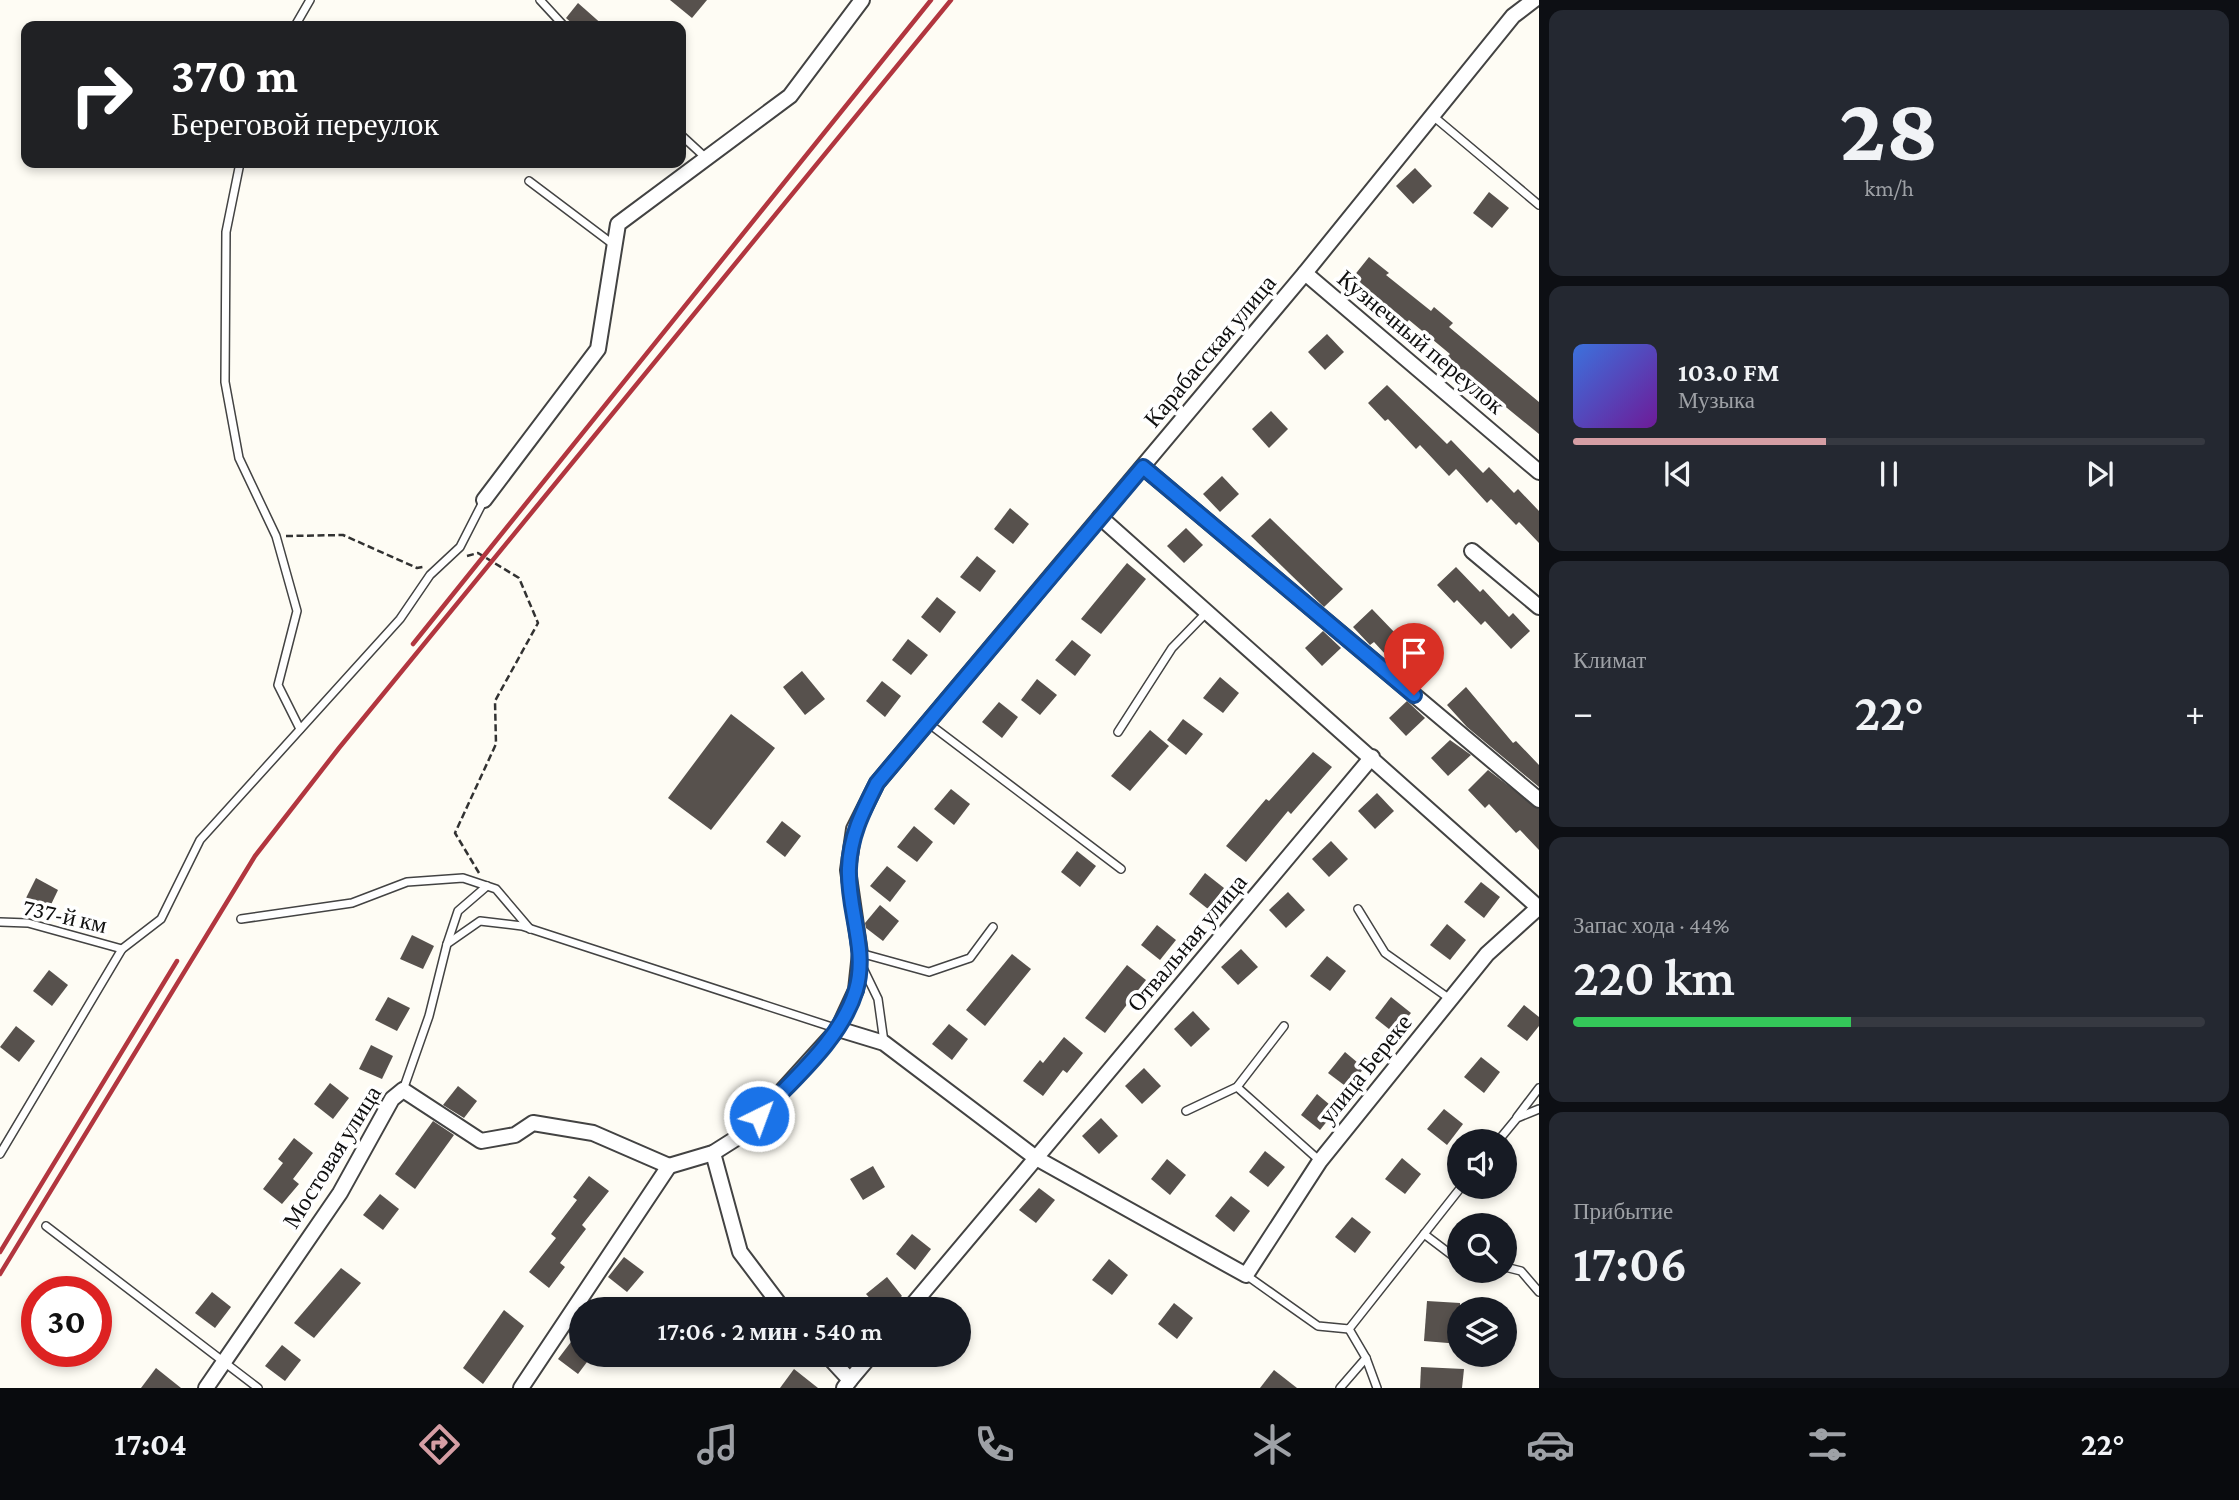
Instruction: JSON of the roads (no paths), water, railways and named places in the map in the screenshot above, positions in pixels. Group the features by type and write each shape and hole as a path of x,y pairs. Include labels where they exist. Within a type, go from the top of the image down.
{"street":[{"path":"484,500 598,349 618,224 790,96 862,0"},
{"name":"Карабасская улица","path":"669,1167 713,1153 743,1134 838,1029 856,989 860,956 848,870 854,829 877,783 1305,273 1513,16 1534,0"},
{"name":"Кузнечный переулок","path":"1305,273 1539,472"},
{"path":"1143,467 1539,800"},
{"path":"1100,517 1539,908"},
{"path":"1472,551 1539,607"},
{"name":"Отвальная улица","path":"919,1297 1372,757"},
{"name":"улица Береке","path":"1247,1275 1320,1161 1487,954 1539,908"},
{"path":"838,1029 884,1043 1036,1158 1247,1275"},
{"name":"Мостовая улица","path":"206,1388 340,1193 392,1099 403,1090 481,1141 515,1135 533,1123 593,1133 669,1167"},
{"path":"713,1153 740,1252 774,1297"},
{"path":"521,1388 669,1167"},
{"path":"835,1367 847,1384 861,1367"}],"lane":[{"path":"298,21 310,0"},
{"path":"540,0 559,21"},
{"path":"1433,115 1539,205"},
{"path":"686,139 707,158"},
{"path":"239,168 226,232 225,382 239,458 276,536 297,611 278,685 300,729"},
{"path":"529,180 614,246"},
{"path":"0,1154 122,949 161,919 200,840 400,619 430,575 460,547 484,500"},
{"path":"1118,732 1172,648 1207,612"},
{"path":"927,723 1121,869"},
{"path":"241,919 352,903 407,882 463,878 496,889 531,929"},
{"path":"403,1090 429,1016 458,911 487,886"},
{"path":"1357,909 1385,953 1450,999"},
{"path":"447,944 480,921 531,929 838,1029"},
{"name":"737-й км","path":"0,922 28,923 122,949"},
{"path":"860,956 929,972 970,958 993,927"},
{"path":"860,956 878,999 884,1043"},
{"path":"1186,1111 1237,1087 1283,1026"},
{"path":"1237,1087 1320,1161"},
{"path":"1508,1129 1539,1088"},
{"path":"1517,1118 1539,1109"},
{"path":"1349,1329 1452,1199"},
{"path":"46,1226 258,1388"},
{"path":"1424,1234 1447,1251"},
{"path":"1517,1270 1521,1271 1539,1292"},
{"path":"1247,1275 1318,1326 1349,1329"},
{"path":"1349,1329 1366,1357 1377,1388"},
{"path":"1340,1388 1366,1357"}],"railway":[{"path":"413,644 931,0"},
{"path":"0,1274 255,856 339,748 951,0"},
{"path":"0,1252 177,961"}]}
